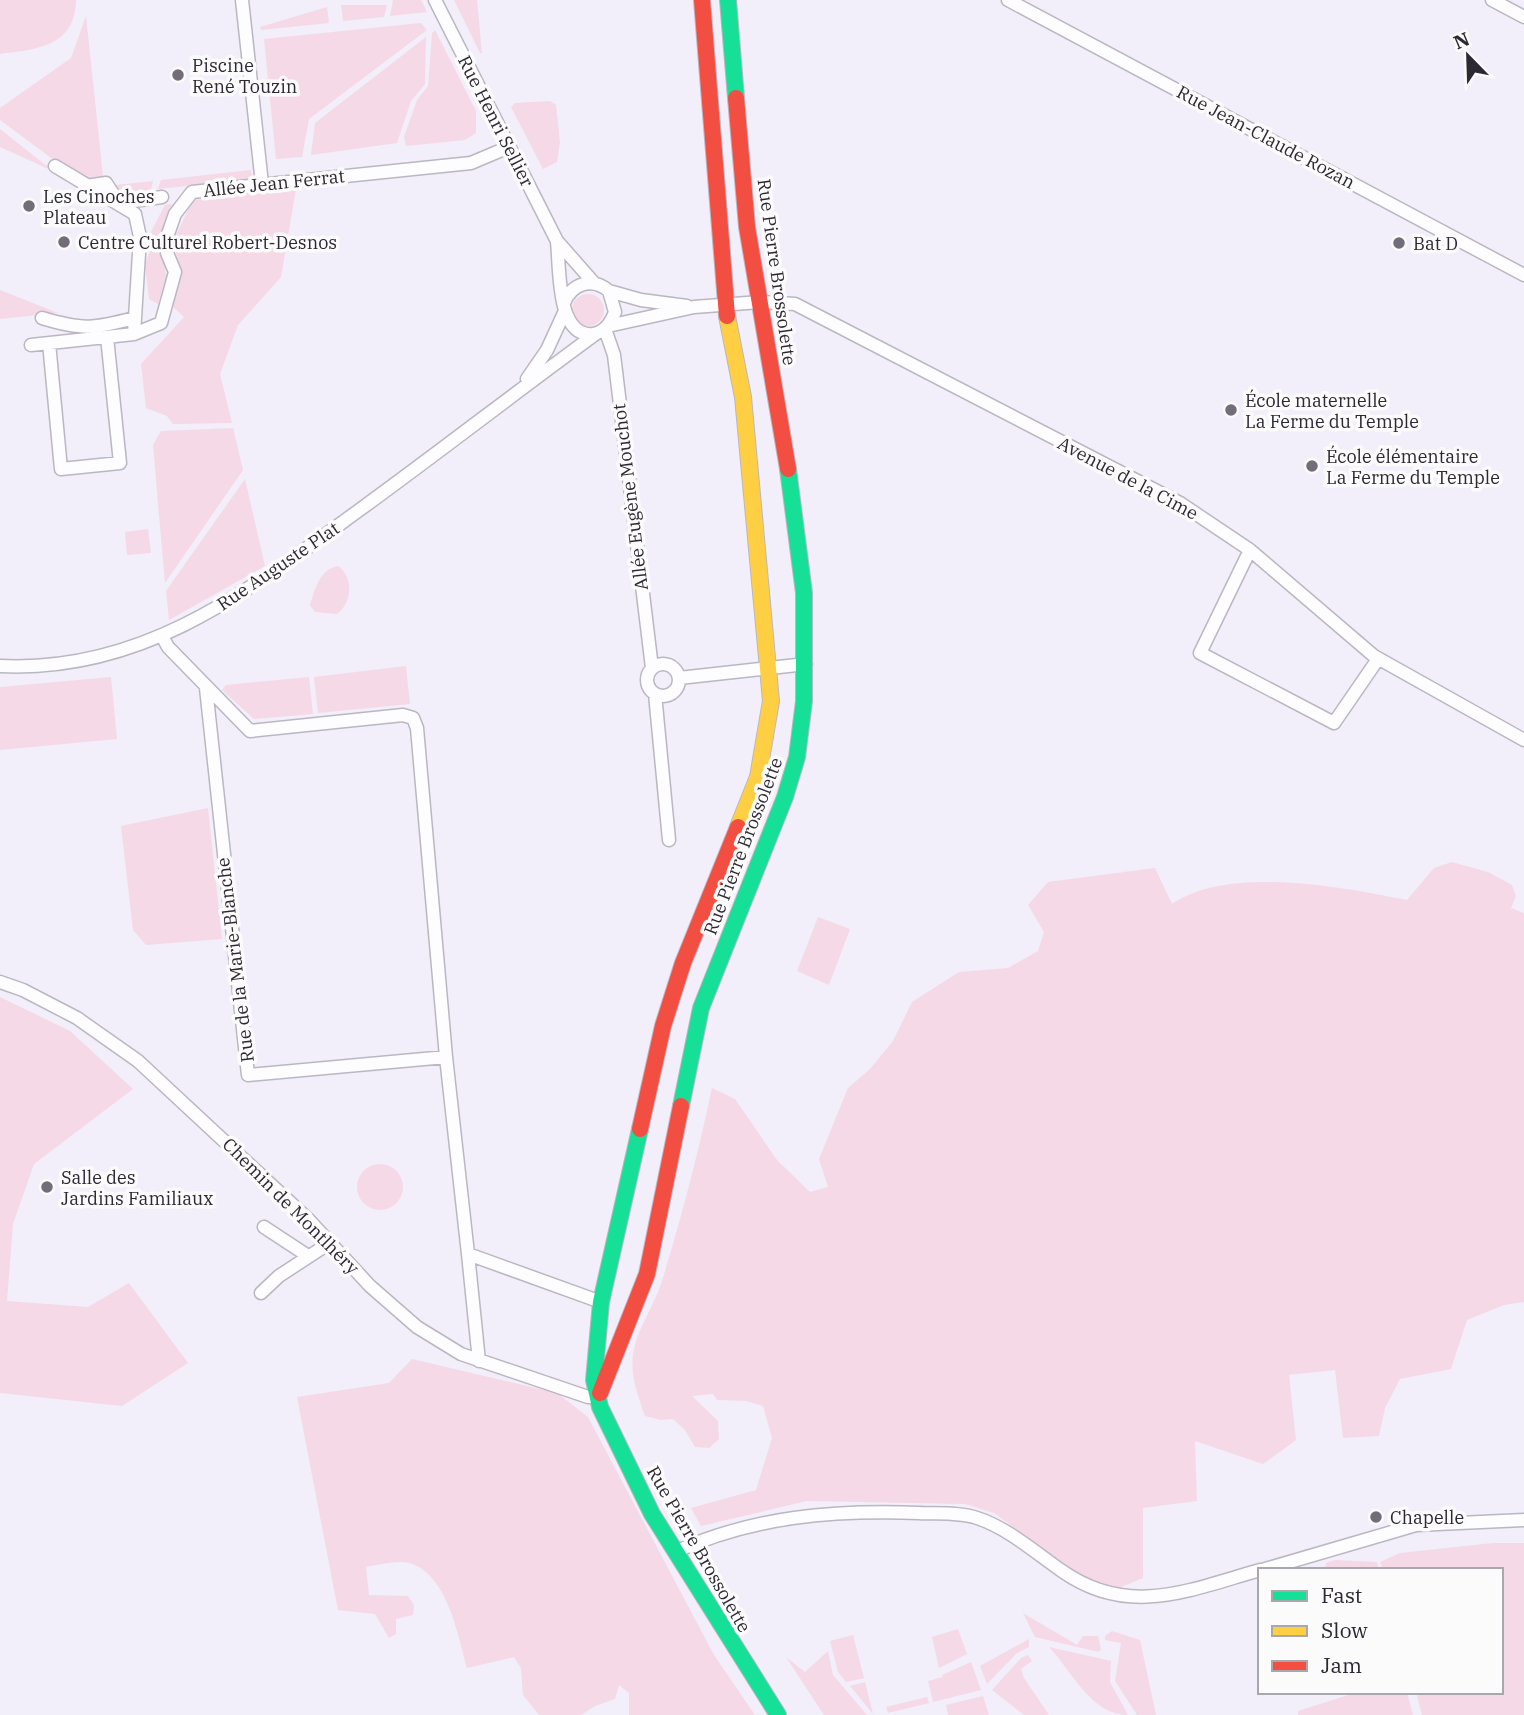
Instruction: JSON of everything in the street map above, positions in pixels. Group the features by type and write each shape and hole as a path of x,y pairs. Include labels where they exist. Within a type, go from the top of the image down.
{"main road":[{"name":"Rue Pierre Brossolette","path":"702,0 710,113 719,185 726,306 743,397 752,512 770,666 771,701 764,757 683,963 663,1026 601,1301 594,1380 598,1397 626,1463 675,1552 778,1715"},
{"name":"Rue Pierre Brossolette","path":"598,1397 647,1274 701,1008 778,818 797,757 806,664 804,593 792,482 747,227 728,0"}],"street":[{"path":"242,0 262,184"},
{"name":"Rue Henri Sellier","path":"435,0 557,242"},
{"name":"Rue Jean-Claude Rozan","path":"1008,0 1524,275"},
{"path":"1492,0 1524,17"},
{"name":"Allée Jean Ferrat","path":"31,345 134,334 161,323 175,272 167,253 168,234 175,214 192,192 471,163 509,147"},
{"path":"55,166 135,214 140,237 134,334"},
{"path":"119,203 162,197"},
{"path":"557,242 594,283 609,291 641,300 694,307"},
{"path":"557,242 564,308 573,328 584,334 694,307"},
{"path":"564,308 572,289 586,283 594,283"},
{"path":"604,329 615,305 609,291"},
{"name":"Avenue de la Cime","path":"694,307 760,302 786,303 803,308 1180,503 1250,550 1378,659 1524,740"},
{"name":"Rue Auguste Plat","path":"521,388 547,349 564,308"},
{"path":"41,318 66,325 95,328 134,318"},
{"name":"Rue Auguste Plat","path":"0,666 48,666 90,660 163,636 221,606 306,550 604,329"},
{"name":"Allée Eugène Mouchot","path":"604,329 614,355 652,668 647,681 655,694 669,840"},
{"path":"49,343 61,469 120,463 107,337"},
{"path":"1250,550 1200,653 1334,723 1378,659"},
{"path":"163,636 168,648 250,731 403,715 413,718 417,728 446,1057 479,1361"},
{"path":"652,668 666,663 675,668 679,678 677,688 670,694 655,694"},
{"path":"679,678 806,664"},
{"name":"Rue de la Marie-Blanche","path":"206,688 248,1075 446,1057"},
{"name":"Chemin de Montlhéry","path":"0,982 23,990 76,1018 131,1055 331,1242 393,1308 439,1342 479,1361 588,1397 598,1397"},
{"path":"264,1227 308,1256"},
{"path":"261,1293 308,1256 318,1253 331,1242"},
{"path":"468,1254 601,1301"},
{"path":"675,1552 713,1537 808,1513 863,1511 976,1518 1015,1539 1073,1579 1099,1592 1132,1598 1171,1595 1258,1571"},
{"path":"1268,1568 1416,1525 1524,1520"}],"shaded area":[{"path":"0,0 76,0 69,28 52,43 0,54"},
{"path":"393,0 421,0 427,12 390,16"},
{"path":"454,0 477,0 482,53 480,53"},
{"path":"341,5 387,5 384,17 343,21"},
{"path":"327,7 329,23 261,30 260,27"},
{"path":"86,16 103,176 86,180 0,120 0,108 71,58"},
{"path":"421,23 427,30 309,119 302,157 276,159 264,39"},
{"path":"435,30 476,111 476,133 465,140 406,146 404,137 417,100 428,86 432,33"},
{"path":"426,37 425,84 411,101 397,143 311,155 315,123"},
{"path":"550,101 556,105 560,142 557,162 543,169 511,107 515,103"},
{"path":"0,129 53,171 0,147"},
{"path":"251,170 252,179 158,189 161,180"},
{"path":"153,181 151,190 116,194 116,185"},
{"path":"296,189 281,277 238,325 220,374 232,423 173,424 167,416 146,408 141,364 184,317 171,305 180,279 174,239 193,200"},
{"path":"172,204 160,234 166,276 158,304 149,299 145,264 150,251 143,247 165,205"},
{"path":"0,290 58,313 0,319"},
{"path":"588,294 599,299 604,310 599,321 588,326 577,321 572,310 577,299"},
{"path":"233,428 243,470 165,583 153,445 161,431"},
{"path":"245,479 265,566 169,620 166,591"},
{"path":"148,529 151,553 127,555 125,532"},
{"path":"338,566 349,583 346,603 337,614 315,612 310,605 319,581 327,571"},
{"path":"406,666 410,704 318,713 314,677"},
{"path":"111,677 117,739 0,750 0,687"},
{"path":"309,677 313,714 254,719 222,690 226,685"},
{"path":"208,808 222,939 146,945 133,930 121,826"},
{"path":"1452,862 1488,872 1512,885 1516,896 1511,908 1524,913 1524,1302 1504,1305 1467,1320 1451,1369 1400,1379 1385,1408 1379,1436 1343,1438 1335,1370 1289,1375 1296,1440 1263,1464 1195,1441 1197,1501 1143,1508 1143,1578 1119,1588 1083,1577 994,1513 965,1504 807,1501 701,1526 691,1508 756,1490 772,1438 763,1406 746,1401 717,1400 713,1394 692,1396 718,1421 719,1439 709,1448 695,1447 685,1430 673,1419 661,1420 645,1416 635,1386 632,1362 638,1336 661,1284 695,1162 712,1088 735,1099 777,1160 810,1192 828,1187 819,1159 848,1088 870,1069 893,1041 912,1002 959,972 1008,968 1038,951 1044,932 1028,905 1048,882 1155,868 1172,904 1196,892 1223,885 1254,882 1319,885 1407,900 1434,868"},
{"path":"818,917 850,929 829,985 797,971"},
{"path":"0,997 70,1031 133,1089 34,1164 13,1224 7,1301 88,1307 129,1283 188,1363 122,1406 0,1393"},
{"path":"380,1164 396,1171 403,1187 396,1203 380,1210 364,1203 357,1187 364,1171"},
{"path":"412,1359 557,1393 588,1417 714,1655 755,1715 629,1715 629,1693 619,1685 615,1699 595,1706 581,1715 539,1715 523,1695 521,1668 514,1657 467,1668 455,1623 442,1592 422,1569 409,1563 393,1562 366,1567 369,1595 408,1596 414,1605 413,1615 396,1619 396,1634 389,1638 375,1614 338,1610 297,1397 389,1383"},
{"path":"1493,1543 1524,1543 1524,1715 1422,1715 1417,1694 1503,1694 1503,1568 1382,1568 1380,1562 1400,1553"},
{"path":"1335,1560 1377,1562 1378,1568 1325,1568 1326,1563"},
{"path":"1023,1613 1077,1645 1083,1636 1098,1636 1101,1649 1099,1652 1035,1637"},
{"path":"958,1629 967,1654 939,1668 932,1637"},
{"path":"1112,1631 1140,1640 1156,1715 1137,1715 1115,1681 1121,1643 1105,1640 1105,1636"},
{"path":"853,1635 864,1678 846,1682 838,1672 830,1641"},
{"path":"1029,1639 1029,1647 1017,1653 987,1684 980,1666"},
{"path":"1049,1647 1111,1661 1110,1682 1128,1715 1103,1708 1093,1700"},
{"path":"828,1651 833,1675 867,1715 824,1715 786,1657 805,1672"},
{"path":"1028,1655 1032,1661 1021,1669 1024,1678 1049,1715 1024,1715 992,1690 1021,1658"},
{"path":"971,1662 981,1690 933,1702 928,1681 943,1677 942,1675"},
{"path":"865,1682 873,1714 850,1686"},
{"path":"1352,1694 1408,1694 1413,1715 1298,1715 1298,1711"},
{"path":"983,1696 989,1715 948,1715 946,1705"},
{"path":"927,1697 929,1703 888,1713 886,1707"}],"traffic: fast":[{"path":"728,0 736,98"},
{"path":"681,1106 701,1008 785,797 797,757 804,701 804,593 788,469"},
{"path":"640,1129 601,1302 594,1380 600,1407 652,1514 778,1715"}],"traffic: slow":[{"path":"727,316 743,397 771,701 758,777 738,827"}],"traffic: jam":[{"path":"702,0 727,316"},
{"path":"736,98 747,227 788,469"},
{"path":"640,1129 663,1026 683,963 738,827"},
{"path":"600,1393 647,1274 681,1106"}],"place":[{"name":"Piscine René Touzin","path":"178,75"},
{"name":"Les Cinoches Plateau","path":"29,206"},
{"name":"Centre Culturel Robert-Desnos","path":"64,242"},
{"name":"Bat D","path":"1399,243"},
{"name":"École maternelle La Ferme du Temple","path":"1231,410"},
{"name":"École élémentaire La Ferme du Temple","path":"1312,466"},
{"name":"Salle des Jardins Familiaux","path":"47,1187"},
{"name":"Chapelle","path":"1376,1517"}]}
